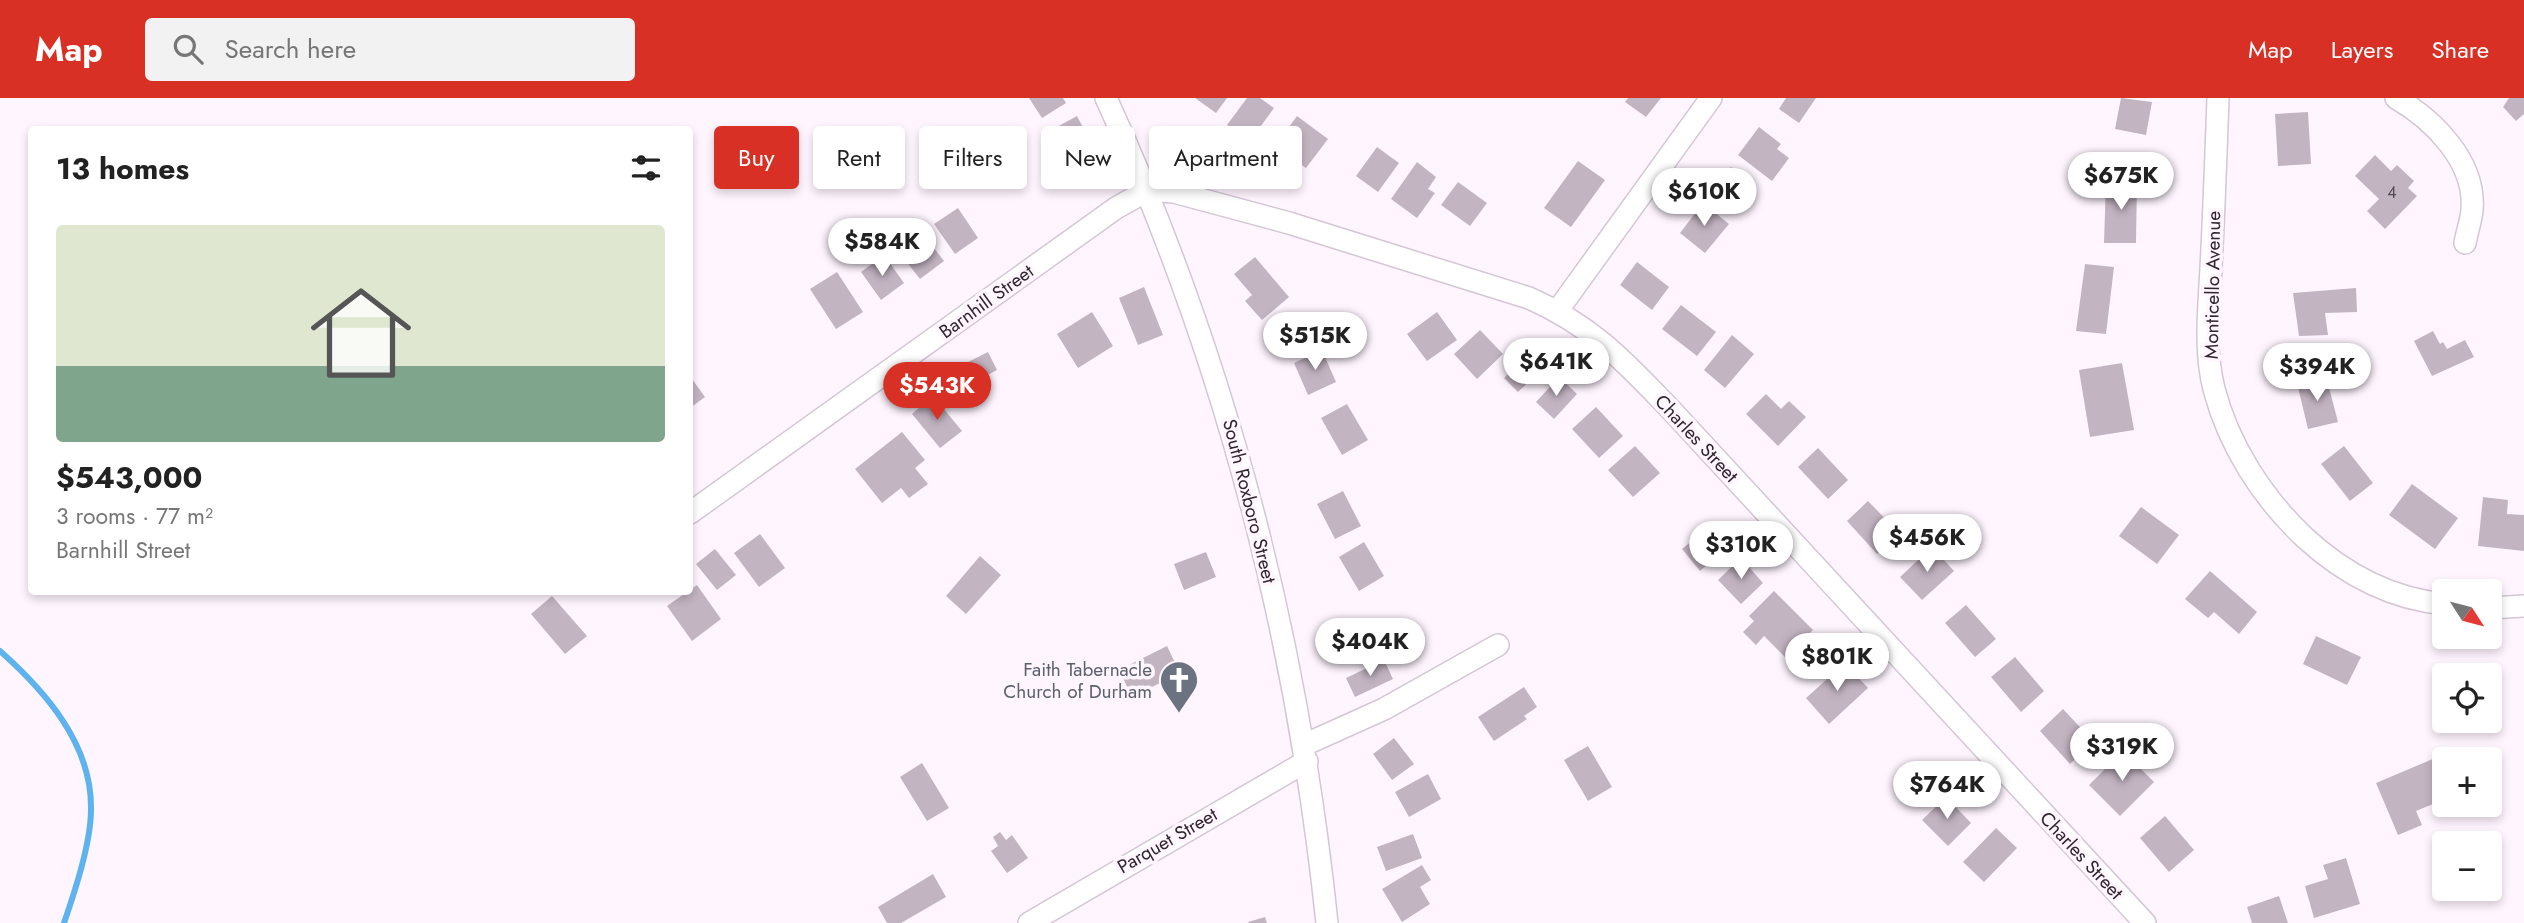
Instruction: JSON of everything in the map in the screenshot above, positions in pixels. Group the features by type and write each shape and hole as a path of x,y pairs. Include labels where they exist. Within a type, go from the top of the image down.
{"street":[{"name":"South Roxboro Street","path":"1106,98 1148,190 1188,294 1224,402 1257,520 1306,753 1327,923"},
{"path":"1558,310 1711,98"},
{"name":"Monticello Avenue","path":"2218,98 2209,350 2214,389 2228,429 2266,497 2312,544 2347,571 2371,583 2396,594 2432,601"},
{"path":"2396,98 2418,111 2434,125 2458,157 2469,180 2472,209 2465,243"},
{"name":"Charles Street","path":"1148,190 1174,192 1301,226 1530,298 1558,310 1592,332 1638,375 2145,923"},
{"name":"Barnhill Street","path":"693,511 1116,208 1148,190"},
{"path":"2502,607 2524,606"},
{"name":"Parquet Street","path":"1029,923 1306,753 1498,645"}],"building":[{"path":"1029,98 1063,98 1066,103 1042,118"},
{"path":"1195,98 1227,98 1216,113"},
{"path":"1247,98 1260,98 1274,108 1261,126 1227,125"},
{"path":"1628,98 1661,98 1646,117 1625,102"},
{"path":"1786,98 1816,98 1799,123 1779,109"},
{"path":"2121,98 2152,102 2146,135 2115,129"},
{"path":"2509,98 2524,98 2524,114 2516,121 2503,107"},
{"path":"2308,112 2311,164 2278,166 2275,114"},
{"path":"1077,116 1082,126 1059,126"},
{"path":"1297,116 1328,139 1306,168 1302,165 1302,126 1290,126"},
{"path":"1759,127 1781,144 1777,149 1789,158 1772,181 1738,155"},
{"path":"1377,147 1399,163 1378,192 1356,176"},
{"path":"2375,155 2391,171 2397,165 2414,181 2408,188 2417,196 2385,229 2367,211 2379,199 2355,176"},
{"path":"1578,161 1605,180 1571,227 1544,208"},
{"path":"1417,162 1436,177 1428,189 1435,193 1417,218 1391,199"},
{"path":"1731,167 1756,187 1737,212 1711,192"},
{"path":"2106,180 2137,181 2136,243 2104,243"},
{"path":"1458,182 1487,203 1470,226 1441,205"},
{"path":"1703,203 1729,224 1705,253 1680,233"},
{"path":"958,208 978,238 955,254 934,224"},
{"path":"923,234 944,261 920,279 899,252"},
{"path":"884,255 904,283 881,300 861,272"},
{"path":"1255,257 1289,297 1262,320 1245,301 1252,295 1234,274"},
{"path":"1637,262 1669,287 1652,310 1620,285"},
{"path":"2085,264 2114,267 2106,334 2076,331"},
{"path":"837,272 863,312 836,329 810,289"},
{"path":"1144,287 1163,335 1138,345 1119,298"},
{"path":"2356,288 2357,312 2325,313 2328,335 2299,336 2293,293"},
{"path":"1681,305 1716,332 1697,356 1662,329"},
{"path":"1092,312 1113,346 1078,368 1057,334"},
{"path":"1437,312 1457,340 1427,361 1407,334"},
{"path":"1480,330 1503,354 1477,379 1454,354"},
{"path":"2433,331 2440,344 2443,342 2447,349 2465,340 2474,357 2432,376 2414,341"},
{"path":"1732,335 1754,354 1725,388 1704,370"},
{"path":"1322,350 1336,382 1308,395 1294,363"},
{"path":"988,352 997,370 974,382 980,394 959,404 944,374"},
{"path":"1523,359 1537,374 1518,392 1504,378"},
{"path":"2122,363 2134,430 2090,437 2079,370"},
{"path":"2326,376 2338,422 2308,429 2297,383"},
{"path":"1559,377 1577,394 1554,419 1536,402"},
{"path":"693,380 705,397 693,406"},
{"path":"1766,394 1781,409 1789,401 1806,417 1778,446 1746,414"},
{"path":"933,396 962,431 940,448 912,414"},
{"path":"1347,404 1368,440 1342,455 1321,418"},
{"path":"1596,407 1623,436 1599,458 1572,429"},
{"path":"902,432 925,460 915,468 928,484 909,498 901,488 882,503 855,469"},
{"path":"1635,446 1660,473 1633,497 1608,470"},
{"path":"2344,446 2373,483 2350,501 2321,464"},
{"path":"1818,448 1848,480 1828,499 1798,467"},
{"path":"2412,484 2458,518 2435,549 2389,515"},
{"path":"1343,491 1361,526 1335,539 1317,504"},
{"path":"2483,497 2508,500 2507,514 2524,515 2524,551 2478,546"},
{"path":"1868,501 1899,533 1877,554 1847,521"},
{"path":"2141,507 2179,535 2157,564 2119,536"},
{"path":"1716,521 1726,532 1719,539 1727,548 1700,571 1682,549"},
{"path":"760,534 785,568 759,587 734,553"},
{"path":"1364,542 1384,576 1359,591 1339,557"},
{"path":"1932,547 1954,571 1922,600 1900,577"},
{"path":"715,549 736,575 717,590 696,564"},
{"path":"1206,552 1216,577 1184,590 1174,564"},
{"path":"980,556 1001,575 966,614 946,596"},
{"path":"1741,558 1763,583 1741,604 1718,580"},
{"path":"2210,571 2257,612 2239,634 2214,612 2208,618 2185,599"},
{"path":"697,585 721,619 692,641 667,606 683,595 693,595 693,588"},
{"path":"1774,591 1813,630 1785,657 1764,636 1756,645 1743,632 1754,621 1749,616"},
{"path":"552,596 587,636 565,654 531,614"},
{"path":"1966,605 1996,639 1975,657 1945,623"},
{"path":"2316,636 2361,657 2347,685 2303,664"},
{"path":"1167,646 1180,673 1132,697 1119,670"},
{"path":"2015,657 2044,691 2021,712 1991,677"},
{"path":"1384,660 1393,679 1355,697 1346,678"},
{"path":"1845,663 1868,688 1829,724 1806,698"},
{"path":"1524,687 1537,707 1524,716 1527,719 1494,741 1478,717"},
{"path":"2063,709 2094,742 2070,764 2040,731"},
{"path":"1394,738 1414,764 1392,780 1373,754"},
{"path":"1588,746 1612,787 1588,801 1564,760"},
{"path":"2123,751 2154,782 2120,816 2089,785"},
{"path":"2432,759 2432,804 2416,811 2422,825 2398,835 2376,783"},
{"path":"922,763 949,808 927,821 900,777"},
{"path":"1428,774 1441,799 1409,817 1395,792"},
{"path":"1946,797 1971,823 1948,846 1922,820"},
{"path":"2165,816 2194,850 2169,872 2140,838"},
{"path":"1996,828 2017,848 1984,882 1963,862"},
{"path":"1000,832 1006,840 1012,835 1028,858 1007,873 991,851 998,846 993,837"},
{"path":"1413,834 1422,858 1386,871 1377,847"},
{"path":"2346,858 2360,904 2314,918 2305,886 2328,879 2323,865"},
{"path":"1422,865 1431,880 1420,887 1430,904 1402,922 1382,889"},
{"path":"933,874 946,897 901,923 887,923 878,907"},
{"path":"2279,896 2288,923 2252,923 2247,907"},
{"path":"1265,917 1267,923 1248,922"}],"waterway":[{"path":"0,651 49,701 75,741 84,763 89,785 90,822 85,852 64,923"}],"place":[{"name":"Faith Tabernacle Church of Durham","path":"1179,714"}]}
